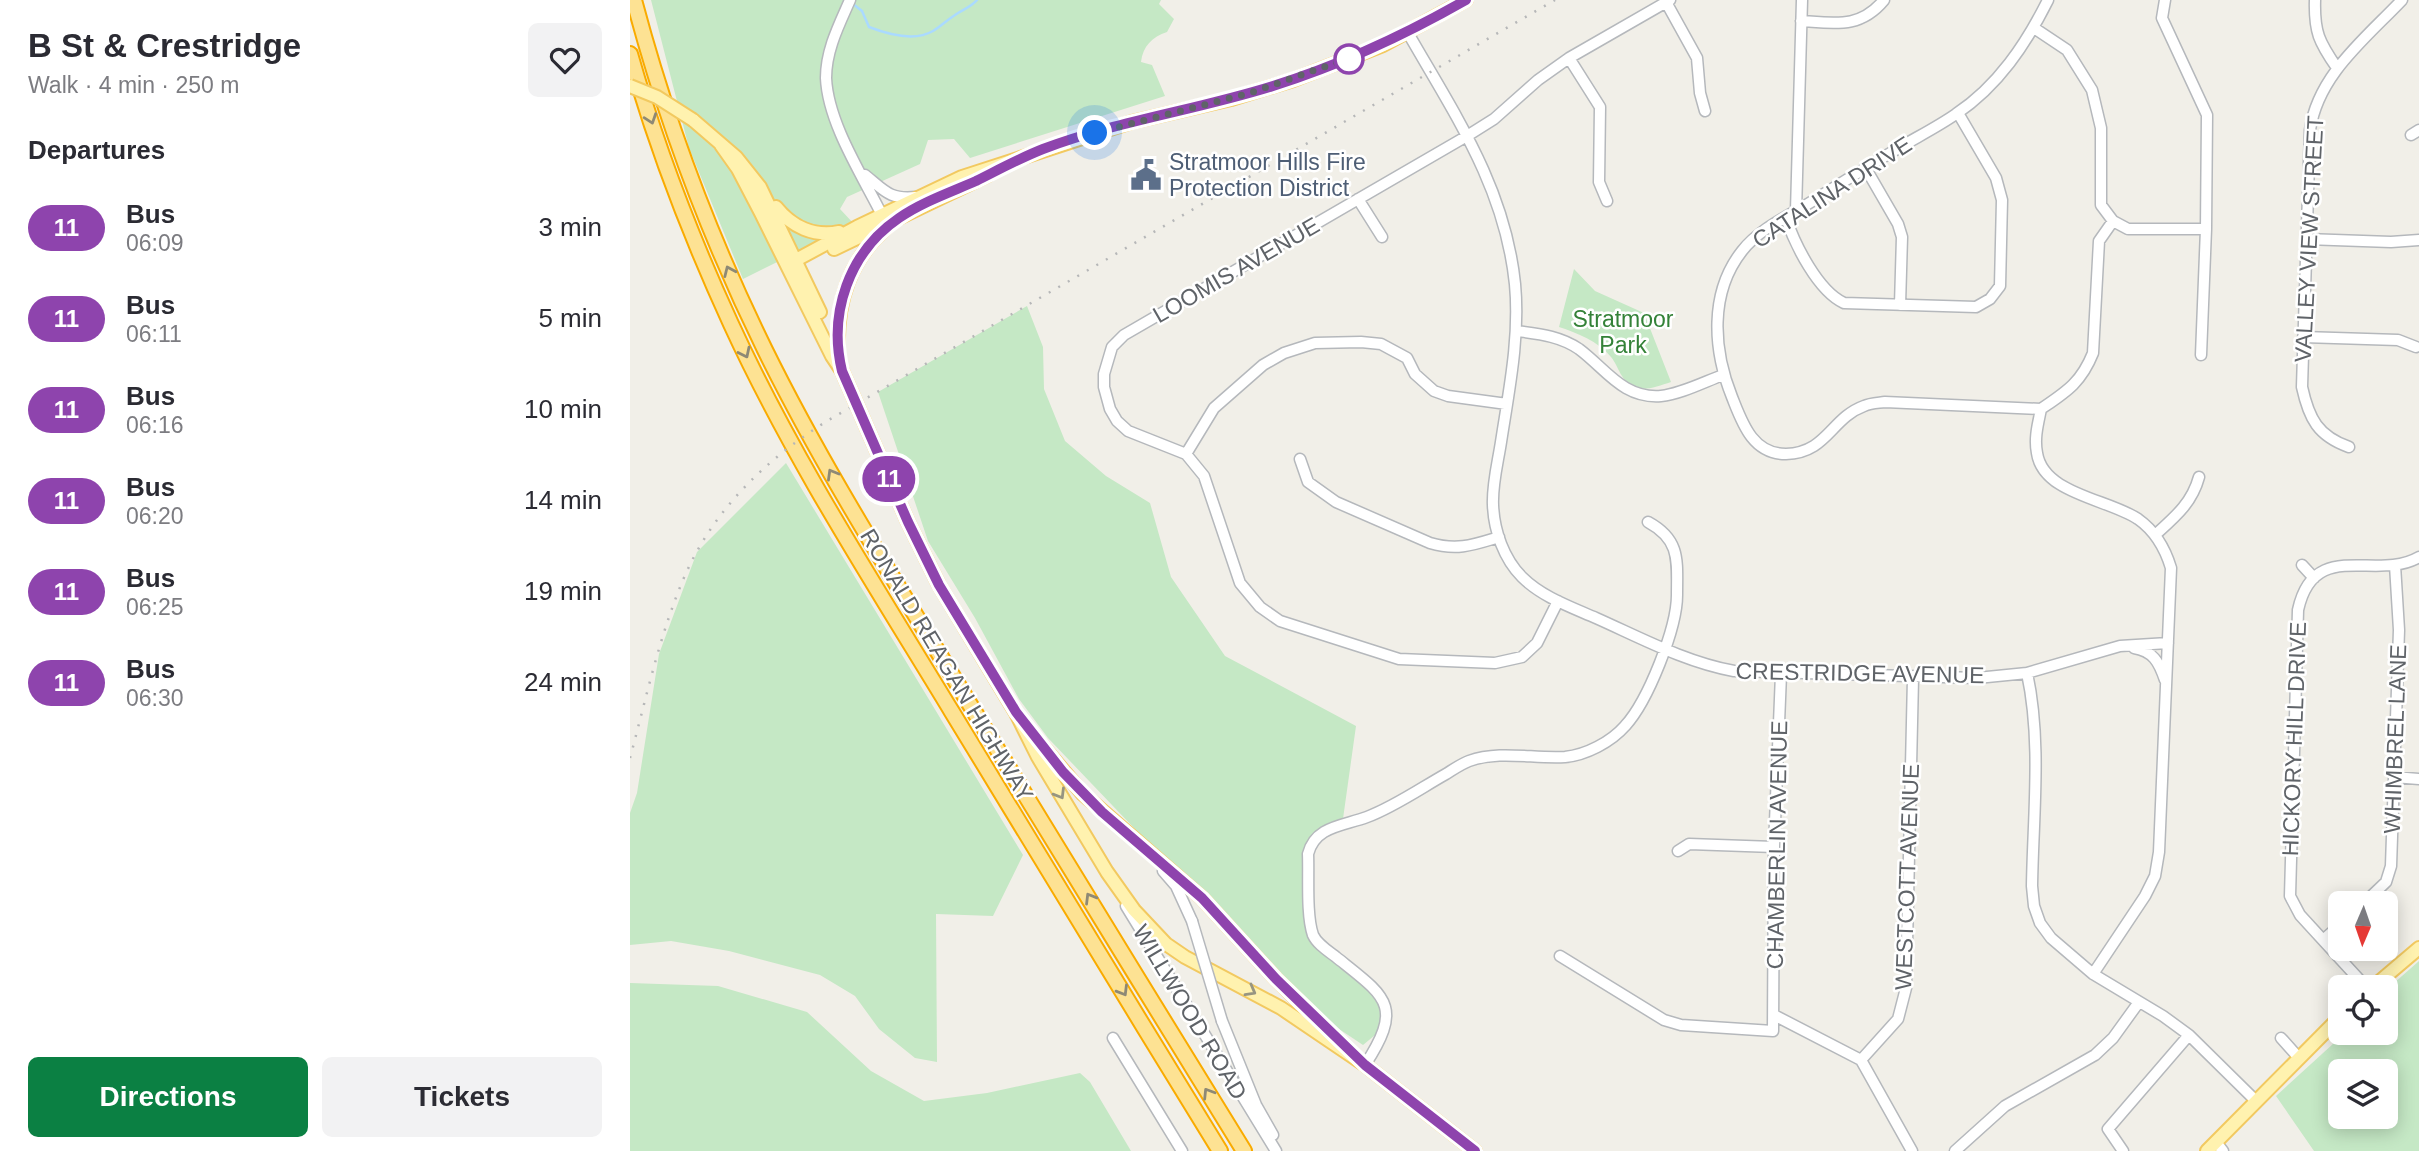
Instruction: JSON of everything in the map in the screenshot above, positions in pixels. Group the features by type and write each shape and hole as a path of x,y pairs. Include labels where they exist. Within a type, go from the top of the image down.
{"highway":[{"name":"RONALD REAGAN HIGHWAY","path":"634,0 655,74 698,197 729,272 792,402 908,601 1244,1151"},
{"name":"RONALD REAGAN HIGHWAY","path":"630,54 658,141 694,237 731,324 778,416 884,601 1220,1151"}],"main road":[{"path":"795,264 856,227 962,177 1132,122 1231,99 1293,80 1408,33 1466,0"},
{"path":"630,86 657,97 693,120 736,157 780,213 802,229 825,234 856,227"},
{"path":"721,145 795,264 838,352"},
{"path":"795,264 1041,150"},
{"path":"761,187 832,356 842,371 908,522 939,585 1016,712 1038,757 1107,872 1134,910 1166,944 1185,957 1281,1008 1365,1065 1475,1151"},
{"path":"842,371 838,352 838,316 851,273 870,244 901,216"},
{"path":"1016,712 1070,780 1127,834 1202,898 1276,979 1365,1065"},
{"path":"2387,975 2419,948"},
{"path":"2216,1148 2256,1101 2328,1029"}],"street":[{"path":"850,0 831,44 826,78 838,125 881,215"},
{"path":"1796,211 1802,0"},
{"path":"1801,21 1847,23 1862,19 1877,9 1884,0"},
{"name":"CATALINA DRIVE","path":"2041,409 1885,402 1866,405 1852,412 1822,442 1805,452 1782,454 1763,448 1745,431 1723,375 1717,333 1722,288 1743,249 1769,227 1958,113 1999,79 2034,28 2048,0"},
{"path":"2165,0 2162,18 2207,115 2201,355"},
{"path":"2315,0 2317,36 2337,68"},
{"name":"VALLEY VIEW STREET","path":"2348,447 2329,440 2309,413 2302,387 2312,115 2325,86 2337,68 2402,0"},
{"path":"1668,1 1697,58 1700,93 1705,111"},
{"name":"LOOMIS AVENUE","path":"1186,454 1128,432 1110,409 1104,387 1104,374 1112,347 1124,335 1467,136 1494,119 1538,80 1569,58 1668,1"},
{"path":"2034,28 2067,50 2092,90 2101,128 2101,205 2113,221 2128,229 2206,229"},
{"name":"CRESTRIDGE AVENUE","path":"1408,33 1489,179 1502,217 1514,284 1517,331 1493,504 1499,537 1511,564 1541,592 1665,649 1709,667 1734,671 1977,678 2026,673 2120,646 2168,643"},
{"path":"1569,58 1600,107 1599,182 1607,201"},
{"path":"1786,218 1794,241 1831,297 1844,303 1976,307 1990,299 2000,286 2002,200 1996,178 1958,113"},
{"path":"1865,167 1898,224 1902,237 1900,305"},
{"path":"860,172 888,195 902,198 919,196"},
{"path":"1358,199 1382,237"},
{"path":"2094,974 2155,876 2159,852 2171,568 2155,535 2140,520 2123,510 2063,486 2046,474 2037,455 2036,434 2041,409 2073,387 2086,370 2093,353 2099,241 2113,221"},
{"path":"2306,239 2391,242 2419,240"},
{"path":"1517,331 1555,337 1578,349 1621,386 1647,396 1664,396 1723,375"},
{"path":"2303,337 2398,340 2416,347"},
{"path":"1507,404 1448,396 1434,391 1415,374 1406,358 1381,344 1315,343 1284,353 1263,365 1214,408 1186,454 1204,476 1240,583 1260,607 1280,621 1399,659 1495,663 1522,657 1536,643 1558,601"},
{"path":"1300,459 1308,482 1336,502 1430,543 1446,548 1463,548 1499,537"},
{"path":"2155,535 2184,508 2194,494 2199,477"},
{"path":"1365,1065 1386,1026 1387,1013 1376,991 1314,937 1308,854 1311,844 1318,834 1370,816 1469,761 1493,756 1567,757 1590,750 1624,728 1636,712 1665,649 1677,600 1677,567 1673,545 1663,530 1648,522"},
{"path":"2302,565 2314,578 2325,570 2349,564 2395,565 2419,557"},
{"name":"WHIMBREL LANE","path":"2377,891 2389,875 2399,630 2395,565"},
{"name":"HICKORY HILL DRIVE","path":"2314,578 2300,598 2298,610 2290,896 2300,915 2355,975"},
{"path":"2120,646 2150,653 2161,667 2167,687"},
{"path":"2026,673 2035,729 2032,886 2034,906 2040,923 2051,938 2094,974 2189,1035 2256,1101"},
{"name":"CHAMBERLIN AVENUE","path":"1560,956 1664,1020 1681,1025 1773,1031 1774,847 1781,674"},
{"name":"WESTCOTT AVENUE","path":"1861,1060 1898,1019 1906,988 1913,678"},
{"path":"2394,777 2419,779"},
{"name":"WILLWOOD ROAD","path":"1127,834 1176,886 1192,921 1228,1041 1256,1105 1282,1151"},
{"path":"1678,851 1689,844 1774,847"},
{"name":"WILLWOOD ROAD","path":"1107,872 1276,1151"},
{"path":"2323,940 2328,936"},
{"path":"1955,1151 2005,1106 2095,1055 2113,1038 2139,1003"},
{"path":"1774,1015 1861,1060 1912,1151"},
{"path":"2123,1151 2108,1129 2189,1035"},
{"path":"1113,1038 1182,1151"},
{"path":"2281,1038 2299,1058"}],"green space":[{"path":"651,0 1161,0 1159,4 1174,19 1167,32 1149,43 1141,62 1152,65 1165,96 970,158 954,139 928,140 920,164 847,197 840,209 854,224 743,279 689,148"},
{"name":"Stratmoor Park","path":"1574,269 1595,291 1644,313 1671,382 1644,389 1632,386 1600,346 1559,327"},
{"path":"1027,306 1043,347 1044,389 1065,441 1106,476 1150,503 1171,577 1225,656 1356,726 1342,826 1318,834 1308,854 1310,922 1321,945 1376,991 1386,1026 1363,1045 1303,1005 1048,738 1019,699 975,618 928,541 878,392"},
{"path":"786,463 1023,855 993,916 936,914 937,1062 915,1058 879,1029 855,996 820,975 729,951 671,941 630,945 630,813 637,793 659,654 697,552"},
{"path":"2419,961 2419,1151 2314,1151 2276,1096 2332,1045 2398,1045 2398,980"},
{"path":"630,983 718,986 807,1012 871,1071 924,1101 987,1093 1080,1073 1090,1082 1131,1151 630,1151"}],"waterway":[{"path":"853,4 862,11 869,27 892,34 918,36 933,31 977,0"}],"railway":[{"path":"630,758 667,624 695,555 725,510 743,489 782,453 827,421 1555,0"}],"bus line":[{"name":"11","path":"1466,0 1408,33 1333,65 1250,93 1132,122 1041,150 901,216 870,244 851,273 838,316 837,338 842,371 908,522 939,585 1016,712 1063,772 1102,812 1202,898 1276,979 1365,1065 1475,1151"}],"place":[{"name":"Stratmoor Hills Fire Protection District","path":"1146,175"}],"route":[{"path":"1095,133 1250,93 1358,55 1349,59"}]}
